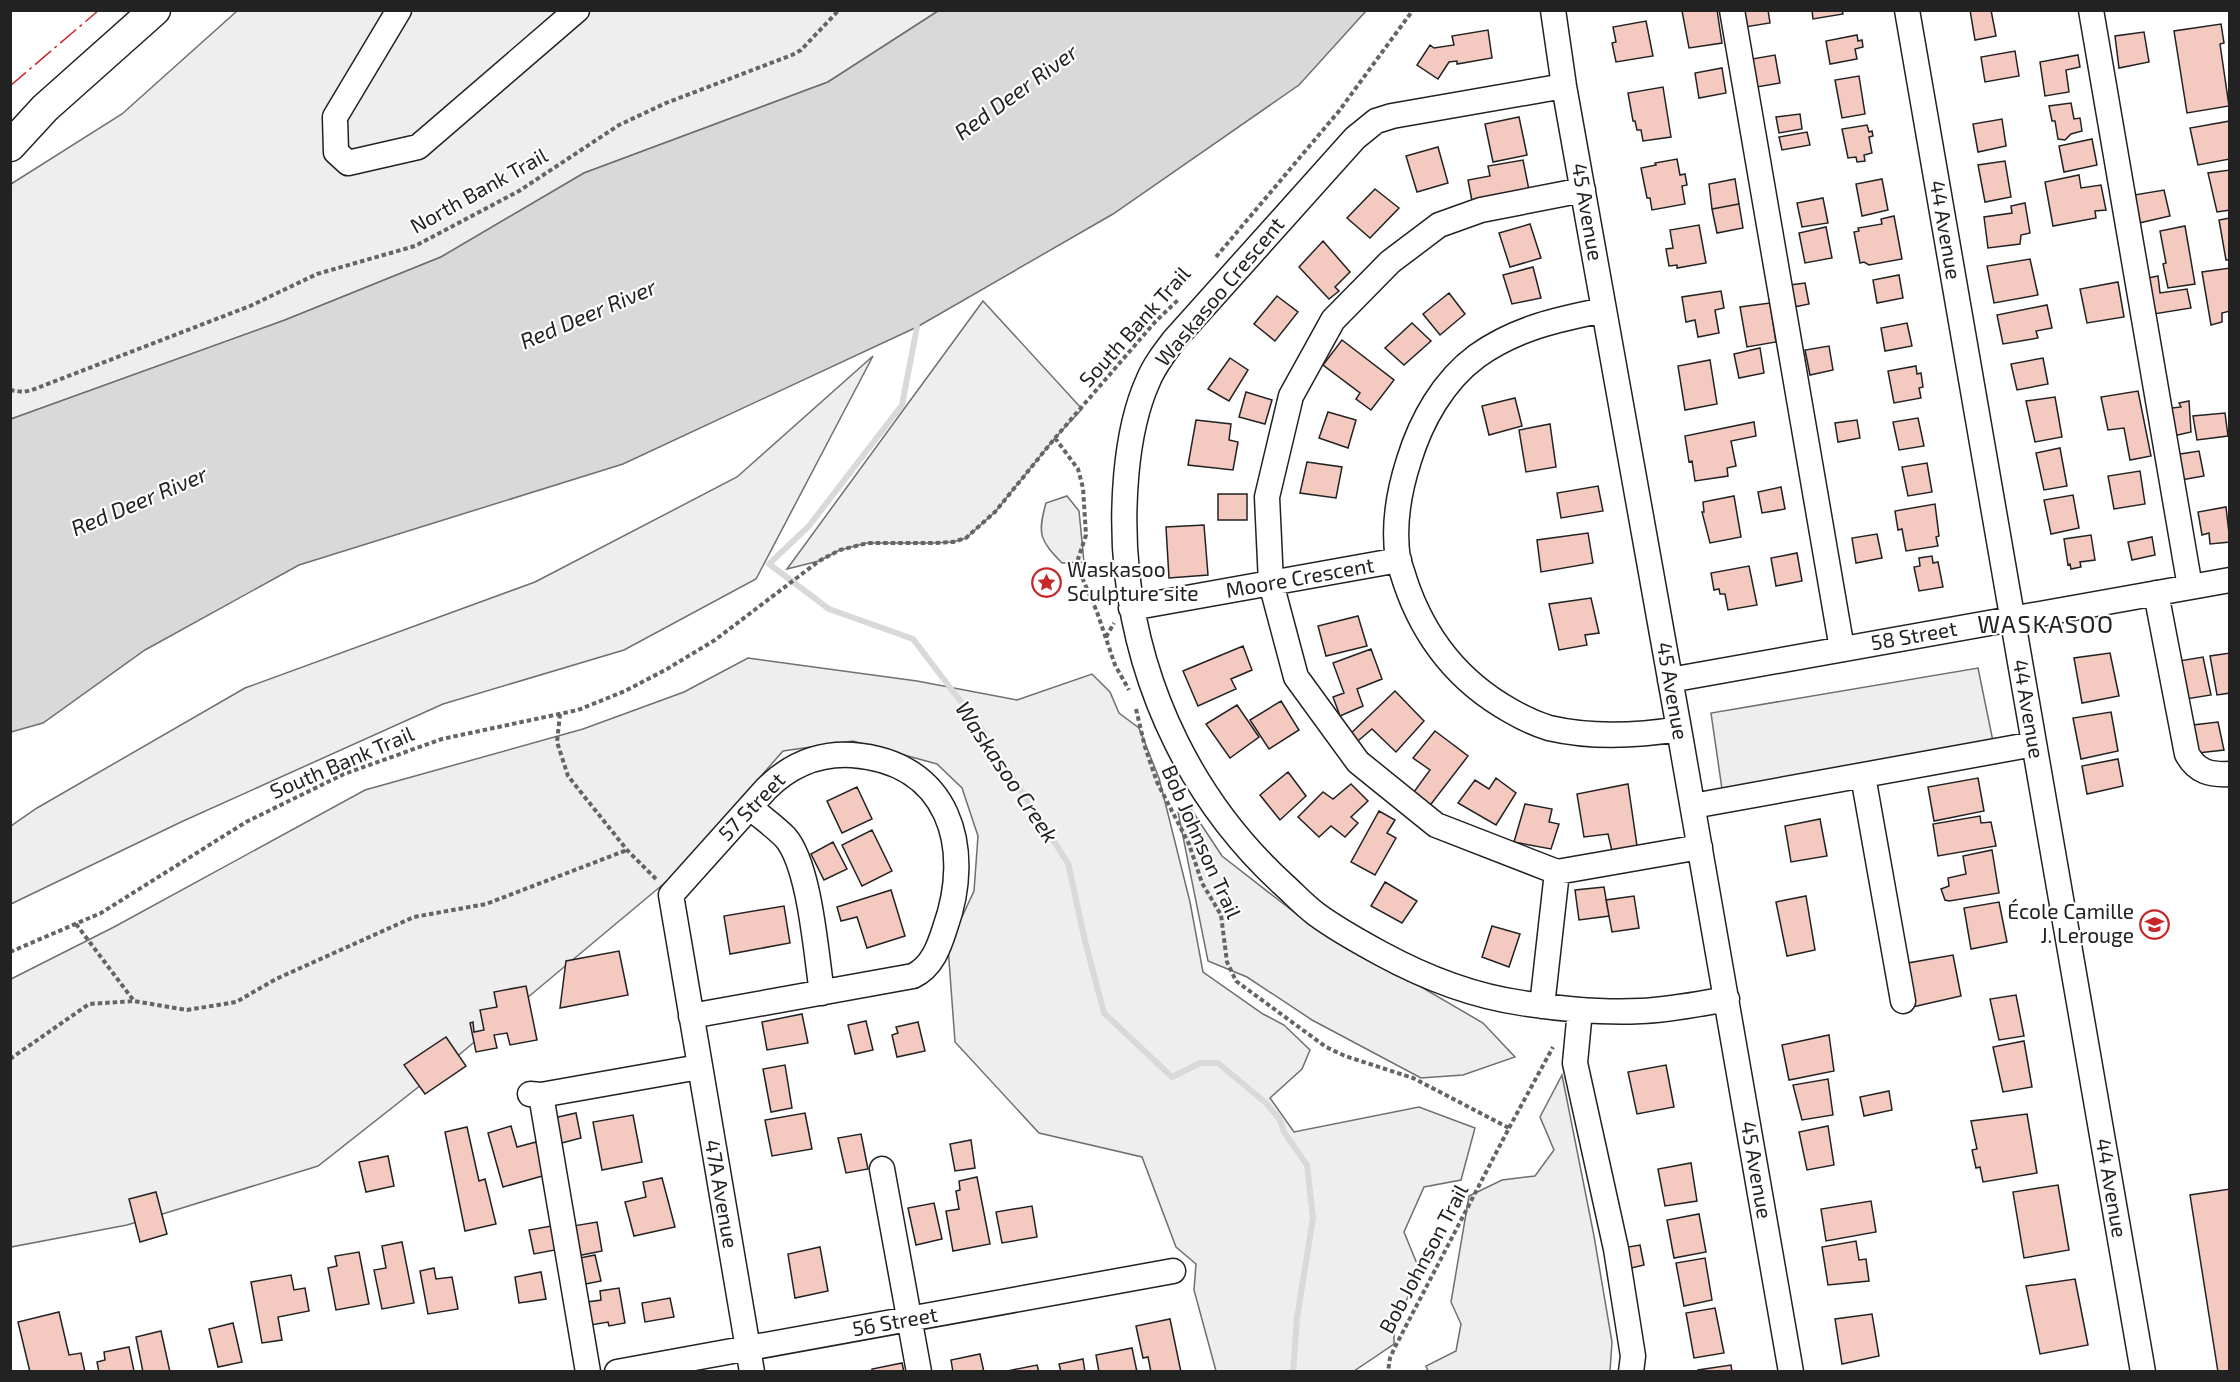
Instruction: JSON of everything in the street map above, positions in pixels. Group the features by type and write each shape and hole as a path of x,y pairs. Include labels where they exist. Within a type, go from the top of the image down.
{"main road":[{"path":"10,147 45,108 155,10"},
{"path":"10,131 45,108"}],"street":[{"path":"399,10 335,117 336,152 348,163 418,147 577,10"},
{"name":"45 Avenue","path":"1553,10 1564,86 1791,1371"},
{"path":"1732,10 1842,649"},
{"name":"44 Avenue","path":"1907,10 2144,1371"},
{"path":"2091,10 2190,587"},
{"name":"Waskasoo Crescent","path":"1564,86 1392,116 1371,125 1355,138 1174,340 1159,359 1147,381 1129,458 1124,531 1131,608 1144,663 1174,740 1214,807 1239,839 1276,878 1315,913 1399,964 1458,987 1497,999 1580,1010 1641,1011 1727,999"},
{"path":"1583,190 1481,210 1439,225 1390,262 1333,320 1291,396 1267,497 1271,583 1296,676 1358,762 1436,825 1557,872 1700,847"},
{"name":"Moore Crescent","path":"1605,310 1548,321 1505,338 1478,355 1448,384 1416,437 1406,470 1400,500 1397,535 1398,560 1412,600 1427,632 1448,661 1470,683 1495,702 1547,728 1580,733 1609,736 1679,729"},
{"name":"Moore Crescent","path":"1131,608 1398,560"},
{"name":"58 Street","path":"1670,680 2229,580"},
{"path":"2156,593 2187,754 2192,764 2202,771 2213,775 2229,774"},
{"path":"1693,806 2034,744"},
{"name":"57 Street","path":"671,895 780,775 794,766 829,756 864,756 893,765 923,782 939,803 951,827 958,857 956,890 944,933 929,965 913,976 691,1016"},
{"path":"1863,776 1903,1001"},
{"path":"750,807 785,838 799,863 805,884 822,993"},
{"path":"1542,1006 1557,872"},
{"path":"671,895 691,1016"},
{"path":"1580,1010 1575,1063 1616,1249 1633,1356 1631,1371"},
{"name":"47A Avenue","path":"691,1016 750,1360"},
{"path":"588,1371 536,1094 699,1067"},
{"path":"882,1169 919,1371"},
{"name":"56 Street","path":"618,1371 750,1360 910,1320 1173,1271"}],"path":[{"name":"North Bank Trail","path":"10,390 23,392 32,390 250,306 317,274 393,253 430,239 519,191 619,125 666,103 801,50 839,10"},
{"name":"South Bank Trail","path":"1210,263 1339,111 1413,10"},
{"name":"South Bank Trail","path":"10,952 76,924 124,900 246,822 344,774 442,739 560,714 597,703 667,669 715,640 819,561 840,550 867,543 934,543 953,542 966,538 995,512 1055,438 1155,322 1179,298"},
{"path":"1055,438 1078,469 1083,489 1086,535 1078,559 1081,575 1097,612 1115,665 1133,697"},
{"name":"Bob Johnson Trail","path":"1134,703 1156,782 1189,844 1202,883 1221,915 1227,962 1236,981 1326,1047 1413,1078 1509,1128 1395,1347 1388,1371"},
{"path":"560,714 557,742 568,776 627,849 671,895"},
{"path":"10,1059 89,1004 134,1001 187,1010 237,1002 276,979 414,917 486,904 627,849"},
{"path":"76,924 134,1001"},
{"path":"1509,1128 1554,1046"}],"shaded area":[{"path":"237,11 938,11 828,82 584,173 441,257 285,320 11,419 11,184 122,114"},
{"path":"983,301 1082,409 1055,438 995,512 966,538 953,542 934,543 867,543 840,550 819,561 787,569"},
{"path":"873,356 756,579 624,650 443,704 181,822 11,904 11,826 37,808 245,688 535,582 737,477"},
{"path":"1067,496 1079,511 1084,562 1062,563 1042,536 1046,503"},
{"path":"748,658 917,681 1017,700 1092,674 1110,692 1119,713 1139,728 1159,778 1190,902 1203,972 1263,1014 1284,1025 1310,1050 1302,1069 1270,1098 1294,1132 1419,1107 1475,1128 1461,1180 1424,1187 1404,1232 1420,1271 1394,1327 1394,1344 1354,1371 1216,1371 1194,1290 1196,1264 1176,1247 1142,1157 1039,1133 955,1042 948,947 974,891 978,836 962,788 937,764 853,741 783,751 673,876 454,1059 318,1166 127,1225 11,1247 11,979 114,927 365,790 583,729 684,692"},
{"path":"1978,668 1996,756 1724,803 1711,713"},
{"path":"1177,807 1191,809 1222,856 1299,916 1483,1023 1515,1057 1463,1075 1421,1078 1312,1020 1247,977 1208,961"},
{"path":"1562,1075 1594,1236 1612,1342 1610,1371 1428,1371 1426,1366 1456,1351 1461,1324 1451,1302 1469,1196 1502,1180 1535,1176 1554,1150 1540,1117"}],"water":[{"name":"Red Deer River","path":"938,11 1366,11 1299,85 1113,214 917,327 623,464 299,565 145,650 43,723 11,732 11,419 285,320 441,257 584,173 828,82"}],"building":[{"path":"1717,10 1722,43 1689,48 1682,11"},
{"path":"1742,10 1768,10 1770,23 1745,27"},
{"path":"1812,10 1842,10 1843,14 1813,19"},
{"path":"1970,10 1991,10 1996,36 1975,40"},
{"path":"1646,21 1653,56 1616,62 1612,43 1616,42 1613,27"},
{"path":"2221,24 2224,43 2220,44 2229,106 2187,113 2174,31"},
{"path":"1488,30 1492,58 1457,64 1457,61 1449,62 1438,79 1417,65 1430,45 1434,48 1454,45 1452,36"},
{"path":"2144,32 2149,62 2119,68 2115,36"},
{"path":"1857,35 1858,41 1862,40 1863,47 1855,49 1857,59 1830,64 1826,41"},
{"path":"2015,51 2019,76 1985,82 1981,57"},
{"path":"1775,55 1780,83 1757,87 1752,59"},
{"path":"2078,55 2080,67 2066,70 2069,92 2045,96 2040,62"},
{"path":"1722,68 1726,93 1699,98 1695,73"},
{"path":"1859,76 1865,114 1842,118 1835,80"},
{"path":"1663,87 1671,137 1643,141 1641,130 1637,130 1635,121 1633,121 1628,93"},
{"path":"2071,103 2074,119 2080,118 2082,131 2071,134 2065,140 2058,139 2055,121 2052,121 2049,106"},
{"path":"1800,114 1802,129 1779,133 1776,117"},
{"path":"1519,117 1527,155 1493,162 1485,124"},
{"path":"2002,119 2006,146 1978,152 1973,124"},
{"path":"2230,121 2230,159 2198,165 2190,128"},
{"path":"1867,125 1873,136 1869,137 1872,153 1864,155 1865,161 1857,162 1856,157 1848,158 1842,129"},
{"path":"1807,132 1810,145 1782,150 1779,137"},
{"path":"2092,139 2097,165 2064,172 2059,146"},
{"path":"1438,147 1448,183 1417,192 1406,156"},
{"path":"1677,159 1680,175 1685,174 1687,185 1682,186 1685,204 1652,210 1641,168"},
{"path":"1523,160 1529,190 1472,201 1468,180 1490,176 1488,166"},
{"path":"2005,161 2011,197 1985,202 1978,165"},
{"path":"2230,170 2230,210 2217,212 2208,173"},
{"path":"2079,175 2081,188 2101,185 2106,210 2095,211 2096,218 2053,226 2045,182"},
{"path":"1735,179 1739,204 1712,209 1709,184"},
{"path":"1882,179 1888,210 1862,216 1856,184"},
{"path":"1375,189 1399,208 1370,238 1347,218"},
{"path":"2164,190 2170,216 2139,223 2134,195"},
{"path":"1823,198 1828,223 1802,227 1797,203"},
{"path":"2025,203 2030,233 2021,235 2020,244 1988,248 1984,217 2012,213 2011,206"},
{"path":"1739,204 1743,228 1717,233 1712,209"},
{"path":"1894,216 1902,259 1869,265 1864,262 1860,263 1854,232 1859,231 1858,228 1882,224 1881,219"},
{"path":"2230,218 2230,260 2226,260 2219,220"},
{"path":"1530,224 1541,258 1510,267 1499,233"},
{"path":"1699,225 1706,263 1677,268 1677,265 1669,266 1666,249 1673,248 1670,230"},
{"path":"2185,226 2195,284 2168,288 2160,231"},
{"path":"1826,227 1832,258 1805,263 1799,233"},
{"path":"1323,241 1350,272 1335,287 1339,291 1329,299 1299,267"},
{"path":"2030,259 2038,295 1994,303 1987,266"},
{"path":"1533,267 1541,298 1512,304 1503,275"},
{"path":"2230,268 2230,311 2222,313 2222,322 2211,325 2202,272"},
{"path":"1899,275 1903,298 1877,303 1873,280"},
{"path":"2158,276 2160,293 2187,289 2191,308 2154,314 2148,278"},
{"path":"2118,282 2124,317 2087,323 2080,289"},
{"path":"1805,283 1809,304 1794,307 1790,285"},
{"path":"1721,291 1724,308 1715,310 1719,333 1698,337 1695,320 1686,322 1682,297"},
{"path":"1449,293 1465,314 1440,335 1423,314"},
{"path":"1277,296 1298,312 1275,341 1254,324"},
{"path":"1770,303 1776,342 1747,347 1740,307"},
{"path":"2047,305 2052,328 2036,331 2038,338 2003,344 1997,315"},
{"path":"1412,323 1431,341 1404,365 1385,348"},
{"path":"1907,323 1912,346 1885,351 1881,328"},
{"path":"1342,340 1394,380 1371,410 1356,399 1360,393 1323,365"},
{"path":"1829,346 1833,370 1810,375 1805,350"},
{"path":"1760,348 1764,373 1739,378 1734,354"},
{"path":"1230,358 1248,370 1229,401 1208,389"},
{"path":"2043,358 2048,384 2017,390 2011,364"},
{"path":"1710,360 1717,404 1685,410 1678,366"},
{"path":"1916,366 1917,374 1921,373 1923,387 1919,388 1921,398 1894,403 1888,371"},
{"path":"2138,391 2151,456 2130,460 2124,428 2108,430 2101,397"},
{"path":"1246,392 1272,400 1265,424 1239,417"},
{"path":"2055,397 2062,437 2035,442 2026,401"},
{"path":"1515,398 1522,426 1489,435 1482,406"},
{"path":"2189,401 2191,432 2169,437 2164,409 2181,407 2179,403"},
{"path":"1328,412 1356,420 1348,448 1319,438"},
{"path":"2225,413 2228,436 2197,440 2193,416"},
{"path":"1918,418 1924,446 1899,450 1893,422"},
{"path":"1196,420 1231,424 1229,440 1238,442 1233,470 1188,465"},
{"path":"1857,420 1860,438 1838,442 1835,423"},
{"path":"1754,422 1756,436 1731,441 1736,466 1727,468 1728,476 1695,481 1685,436"},
{"path":"1550,424 1556,467 1526,472 1519,430"},
{"path":"2060,448 2067,486 2044,490 2036,453"},
{"path":"2199,451 2204,476 2175,481 2174,455"},
{"path":"1307,462 1342,467 1336,498 1300,493"},
{"path":"1927,463 1932,492 1908,496 1902,467"},
{"path":"2140,471 2145,504 2114,509 2108,476"},
{"path":"1598,486 1603,511 1561,518 1557,493"},
{"path":"1781,487 1785,509 1762,513 1758,492"},
{"path":"1218,494 1247,494 1247,520 1218,520"},
{"path":"2073,495 2079,528 2051,534 2044,500"},
{"path":"1734,496 1741,537 1710,543 1702,512 1704,512 1703,502"},
{"path":"1935,504 1938,546 1906,551 1902,529 1898,530 1895,511"},
{"path":"2226,507 2230,542 2210,544 2209,533 2202,535 2198,512"},
{"path":"1204,525 1208,575 1169,578 1166,527"},
{"path":"1588,533 1593,563 1541,572 1537,540"},
{"path":"1877,534 1882,558 1856,563 1852,538"},
{"path":"2091,535 2095,560 2080,562 2081,567 2071,569 2070,564 2068,565 2064,539"},
{"path":"2152,537 2155,555 2132,560 2128,542"},
{"path":"1797,553 1802,581 1776,586 1771,558"},
{"path":"1932,556 1933,563 1938,562 1943,587 1919,591 1914,567 1920,566 1919,558"},
{"path":"1749,566 1757,605 1728,610 1725,594 1720,594 1719,589 1714,590 1711,573"},
{"path":"1591,598 1599,633 1585,635 1587,645 1559,650 1549,604"},
{"path":"1358,616 1367,646 1326,656 1318,626"},
{"path":"1243,646 1252,670 1231,679 1236,689 1198,706 1183,671"},
{"path":"1371,649 1382,679 1357,689 1363,706 1340,716 1333,697 1344,693 1333,663"},
{"path":"2110,653 2119,696 2082,703 2074,658"},
{"path":"2230,653 2230,693 2217,695 2210,656"},
{"path":"2203,657 2211,695 2180,700 2173,662"},
{"path":"1395,691 1424,721 1396,752 1372,729 1352,746 1346,738"},
{"path":"1281,701 1299,730 1269,749 1250,720"},
{"path":"1237,705 1259,737 1230,758 1206,724"},
{"path":"2111,712 2118,751 2081,759 2073,718"},
{"path":"2218,722 2224,750 2198,753 2193,725"},
{"path":"1435,731 1468,756 1428,808 1411,796 1430,770 1413,758"},
{"path":"2118,759 2123,786 2087,794 2082,766"},
{"path":"1288,772 1306,796 1280,820 1260,795"},
{"path":"1496,778 1516,793 1496,825 1458,803 1475,780 1489,789"},
{"path":"1978,778 1984,811 1934,821 1928,787"},
{"path":"1351,784 1368,801 1351,817 1358,823 1345,837 1331,826 1319,837 1298,817 1323,792 1333,799"},
{"path":"1628,784 1637,846 1612,851 1608,834 1584,837 1577,794"},
{"path":"857,787 872,819 842,833 827,801"},
{"path":"1525,804 1552,809 1549,822 1559,824 1551,849 1514,842"},
{"path":"1379,811 1395,820 1387,833 1396,838 1375,875 1351,862"},
{"path":"1980,816 1981,823 1991,822 1996,846 1938,856 1933,824"},
{"path":"1820,819 1827,856 1791,862 1785,826"},
{"path":"872,830 892,871 862,886 842,845"},
{"path":"833,842 847,869 824,880 811,854"},
{"path":"1992,850 1999,893 1945,900 1941,889 1949,886 1948,878 1966,874 1963,856"},
{"path":"1385,882 1417,901 1402,923 1371,906"},
{"path":"1604,887 1609,916 1579,920 1575,890"},
{"path":"891,890 905,936 867,948 857,917 841,921 837,907"},
{"path":"1634,896 1639,928 1612,932 1606,900"},
{"path":"1806,896 1815,950 1787,956 1776,902"},
{"path":"1999,902 2007,942 1971,949 1964,908"},
{"path":"784,906 790,943 730,954 724,916"},
{"path":"1492,926 1520,934 1509,967 1482,957"},
{"path":"619,951 628,995 560,1008 566,961"},
{"path":"1953,955 1961,996 1908,1008 1908,963"},
{"path":"526,986 537,1040 510,1045 507,1033 494,1035 497,1048 476,1052 470,1023 473,1022 474,1032 484,1030 480,1010 497,1007 494,992"},
{"path":"2016,995 2024,1036 1999,1040 1990,999"},
{"path":"802,1014 808,1043 767,1050 762,1022"},
{"path":"866,1021 873,1050 855,1054 848,1025"},
{"path":"918,1022 925,1051 897,1057 892,1035 898,1033 896,1027"},
{"path":"1829,1035 1834,1071 1789,1080 1782,1045"},
{"path":"446,1037 466,1066 425,1094 404,1065"},
{"path":"2024,1041 2032,1087 2003,1092 1993,1047"},
{"path":"785,1065 792,1108 771,1112 763,1069"},
{"path":"1666,1065 1674,1107 1637,1114 1628,1072"},
{"path":"1828,1079 1833,1115 1802,1120 1793,1085"},
{"path":"1889,1091 1892,1110 1864,1116 1860,1097"},
{"path":"576,1113 581,1138 554,1145 549,1119"},
{"path":"805,1113 812,1149 772,1156 765,1120"},
{"path":"2027,1114 2037,1173 1983,1182 1980,1167 1976,1168 1972,1150 1977,1149 1971,1121"},
{"path":"633,1115 642,1162 602,1170 593,1122"},
{"path":"511,1126 517,1147 536,1142 546,1175 503,1187 488,1133"},
{"path":"1828,1126 1834,1165 1807,1170 1799,1132"},
{"path":"467,1127 479,1181 485,1179 496,1224 465,1231 445,1132"},
{"path":"861,1134 868,1169 846,1173 838,1138"},
{"path":"971,1140 975,1168 955,1171 950,1144"},
{"path":"388,1156 394,1186 366,1192 359,1162"},
{"path":"1691,1163 1697,1201 1665,1206 1658,1169"},
{"path":"977,1177 990,1244 953,1251 946,1211 959,1209 956,1191 960,1190 959,1181"},
{"path":"662,1178 675,1227 634,1236 625,1202 646,1197 643,1182"},
{"path":"2058,1185 2069,1250 2024,1258 2013,1192"},
{"path":"2230,1189 2230,1372 2218,1372 2190,1195"},
{"path":"156,1192 167,1234 140,1242 129,1199"},
{"path":"1871,1201 1876,1232 1826,1241 1821,1209"},
{"path":"934,1203 942,1239 916,1245 908,1208"},
{"path":"1032,1206 1037,1237 1002,1243 996,1212"},
{"path":"1699,1214 1706,1252 1674,1258 1667,1220"},
{"path":"597,1222 602,1251 572,1257 567,1227"},
{"path":"551,1226 555,1250 534,1254 529,1230"},
{"path":"1856,1241 1859,1260 1866,1259 1869,1281 1828,1285 1822,1247"},
{"path":"402,1242 414,1303 382,1309 374,1270 386,1268 382,1246"},
{"path":"1640,1245 1644,1265 1619,1271 1616,1249"},
{"path":"820,1247 828,1291 795,1298 788,1254"},
{"path":"359,1252 369,1304 336,1310 328,1268 337,1266 335,1256"},
{"path":"595,1255 601,1281 575,1286 570,1260"},
{"path":"1705,1258 1712,1300 1684,1306 1676,1263"},
{"path":"434,1268 436,1279 452,1277 458,1309 428,1314 420,1271"},
{"path":"541,1272 546,1299 519,1303 515,1277"},
{"path":"291,1275 294,1290 305,1288 309,1311 278,1317 282,1340 262,1343 251,1282"},
{"path":"2075,1279 2088,1345 2040,1354 2026,1286"},
{"path":"619,1288 625,1323 609,1326 608,1322 585,1326 580,1303 601,1300 600,1291"},
{"path":"670,1298 674,1317 645,1322 642,1303"},
{"path":"1715,1308 1724,1353 1694,1358 1686,1313"},
{"path":"59,1312 69,1355 81,1353 85,1372 30,1372 18,1322"},
{"path":"1872,1314 1879,1356 1842,1364 1835,1319"},
{"path":"1170,1319 1181,1372 1151,1372 1148,1357 1143,1358 1136,1326"},
{"path":"233,1323 242,1362 218,1367 209,1329"},
{"path":"161,1331 170,1372 143,1372 136,1337"},
{"path":"129,1347 134,1371 99,1372 97,1362 105,1360 104,1352"},
{"path":"1132,1348 1137,1372 1099,1372 1096,1355"},
{"path":"980,1354 984,1372 953,1372 951,1360"},
{"path":"1083,1359 1085,1372 1061,1372 1059,1364"},
{"path":"902,1363 904,1372 872,1372 872,1369"},
{"path":"1037,1365 1039,1372 1007,1372 1007,1371"},
{"path":"1731,1365 1732,1372 1698,1372 1698,1370"}],"waterway":[{"name":"Waskasoo Creek","path":"915,321 917,327 902,405 809,526 769,564 829,609 913,639 978,724 1068,863 1104,1013 1172,1077 1200,1063 1218,1063 1266,1103 1280,1120 1284,1132 1307,1165 1313,1218 1297,1318 1293,1372"}],"power":[{"path":"10,86 99,10"}],"place":[{"name":"Waskasoo Sculpture site","path":"1046,582"},
{"name":"École Camille J. Lerouge","path":"2155,924"}],"district":[{"name":"WASKASOO","path":"2046,625"}]}
